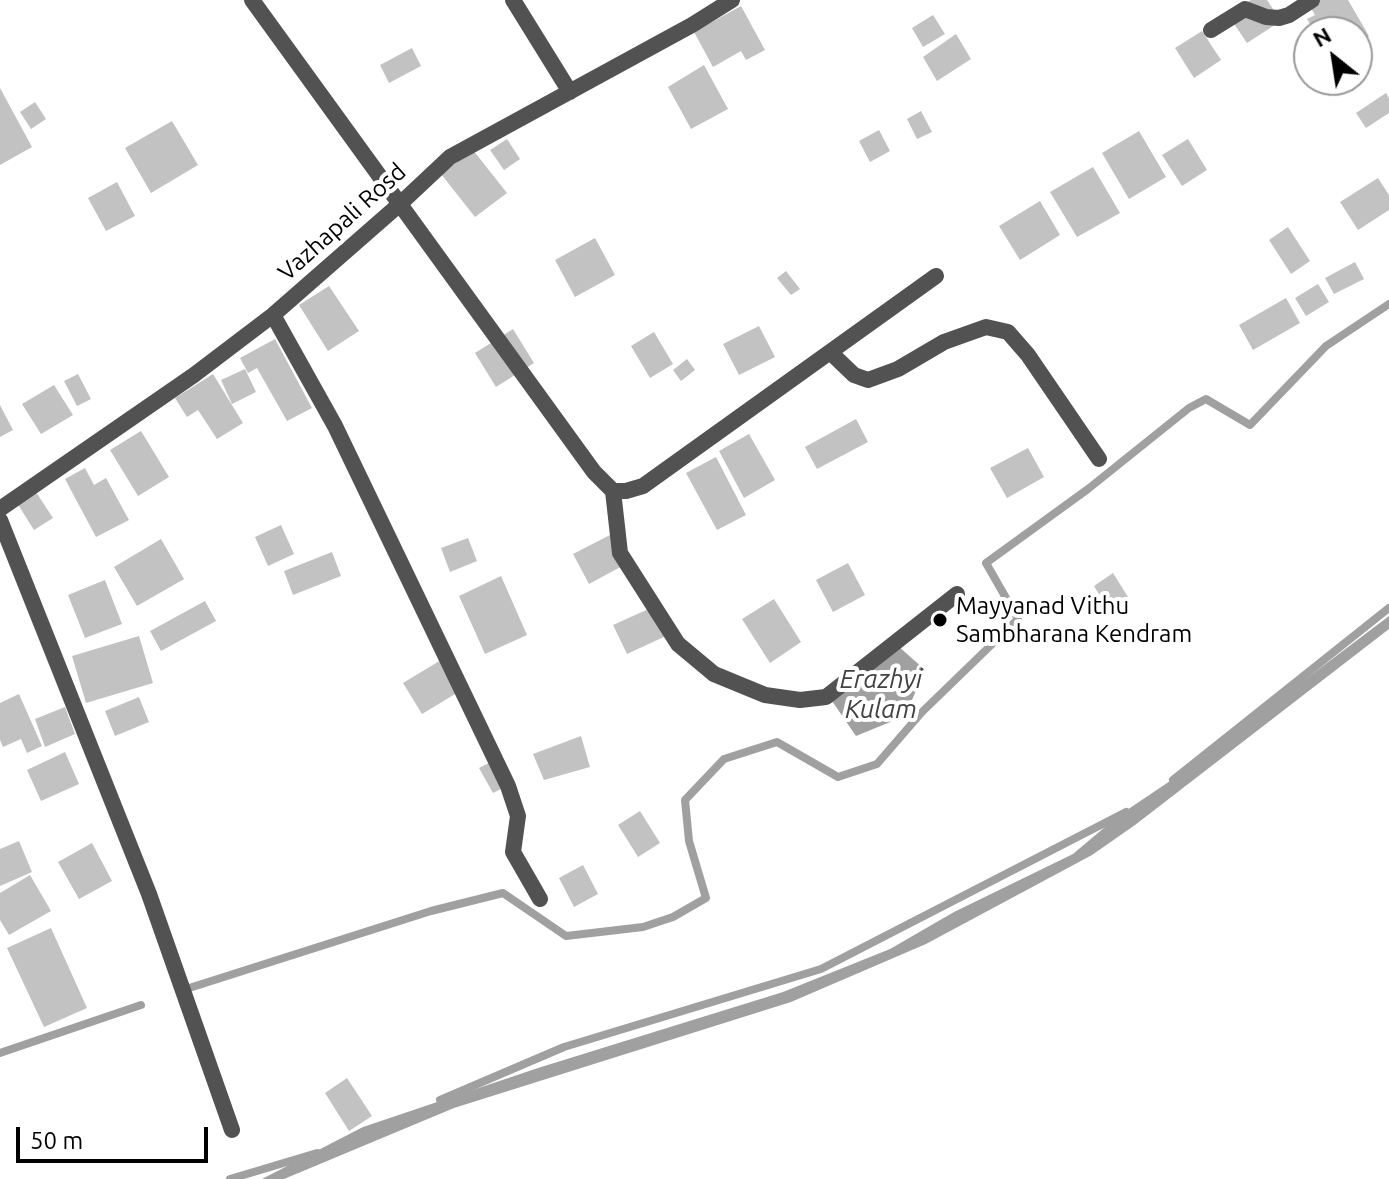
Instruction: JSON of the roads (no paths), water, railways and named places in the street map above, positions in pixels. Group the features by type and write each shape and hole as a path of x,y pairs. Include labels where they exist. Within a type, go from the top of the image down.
{"street":[{"path":"252,0 594,472 613,491 620,553 678,644 714,674 765,695 800,700 826,697 957,594"},
{"path":"513,0 570,92"},
{"name":"Vazhapali Rosd","path":"0,509 194,375 273,315 450,157 732,0"},
{"path":"1211,30 1245,9 1279,18 1312,0"},
{"path":"613,491 643,486 936,276"},
{"path":"273,315 335,426 508,786 518,816 513,852 540,899"},
{"path":"830,352 854,375 868,380 898,369 944,342 986,327 1008,332 1028,355 1099,459"},
{"path":"0,520 149,894 232,1130"}],"water":[{"path":"1389,616 1389,629 1135,825 1092,855 926,944 791,1002 454,1108 284,1179 262,1179 363,1127 538,1068 783,992 890,949 954,912 1073,854 1118,816 1179,775"},
{"name":"Erazhyi Kulam","path":"897,645 925,670 905,716 856,736 830,698"}],"waterway":[{"path":"183,990 431,911 503,893 566,936 643,927 673,917 706,898 689,841 685,800 724,759 777,742 838,777 877,764 922,712 1018,619 986,563 1088,489 1189,408 1206,399 1250,425 1326,346 1389,304"},
{"path":"1173,780 1389,608"},
{"path":"440,1100 564,1047 821,969 1126,812"},
{"path":"0,1053 141,1005"},
{"path":"230,1179 317,1153"}],"place":[{"name":"Mayyanad Vithu Sambharana Kendram","path":"940,620"}]}
